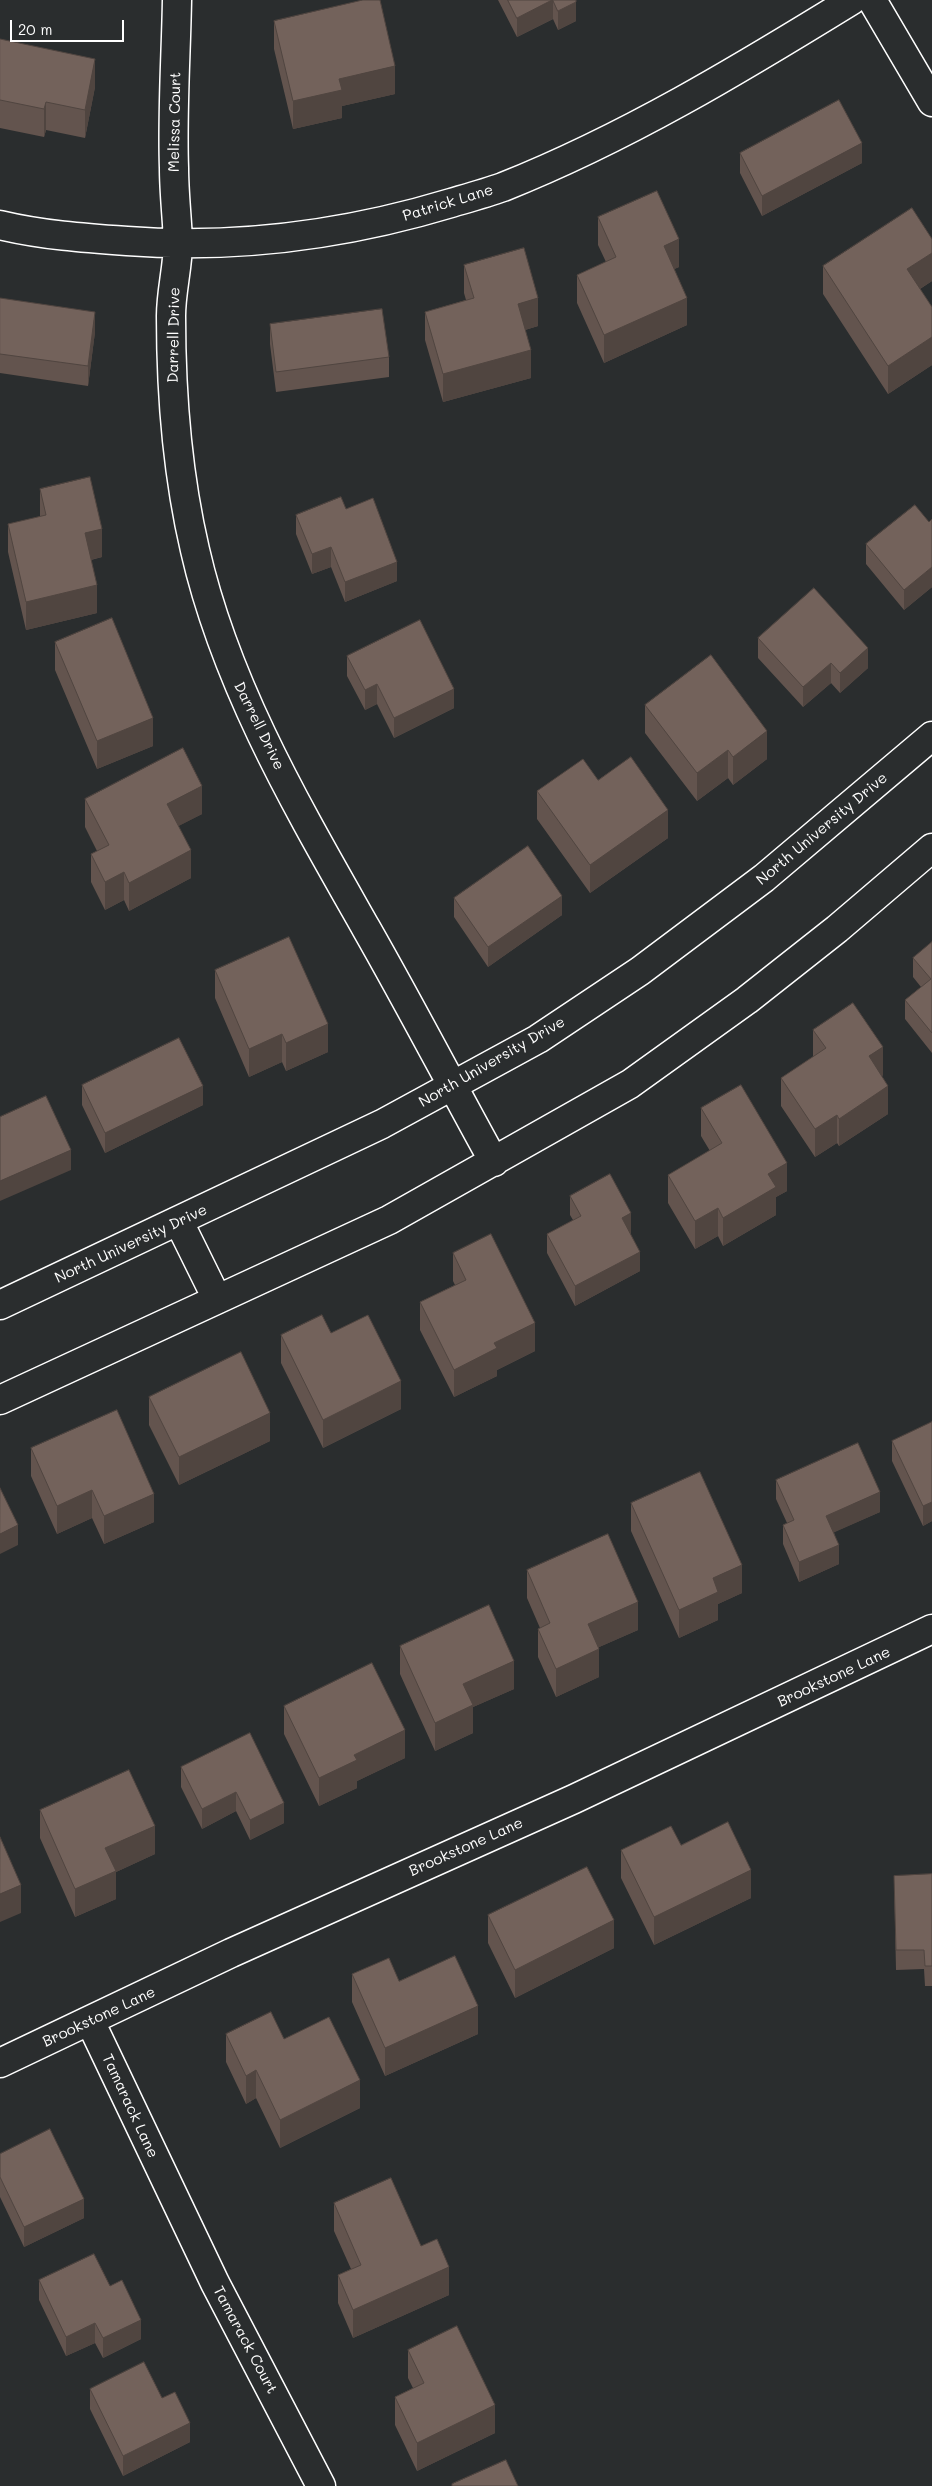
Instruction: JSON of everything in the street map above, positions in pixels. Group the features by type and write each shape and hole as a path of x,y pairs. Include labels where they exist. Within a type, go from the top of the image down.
{"street":[{"name":"Melissa Court","path":"177,0 174,166 178,245"},
{"name":"Patrick Lane","path":"0,225 68,237 178,245 249,242 341,231 407,216 500,188 577,155 632,128 852,0"},
{"path":"872,0 932,102"},
{"name":"Darrell Drive","path":"178,245 171,313 173,407 178,452 195,550 208,600 231,666 252,718 324,854 494,1162"},
{"name":"North University Drive","path":"0,1305 373,1129 538,1039 640,971 764,878 932,736"},
{"path":"0,1400 389,1220 630,1084 747,1000 837,929 932,848"},
{"path":"179,1222 217,1299"},
{"name":"Brookstone Lane","path":"0,2063 231,1953 574,1799 932,1629"},
{"name":"Tamarack Lane","path":"90,2021 171,2192"},
{"name":"Tamarack Court","path":"171,2192 215,2283 321,2486"}],"building":[{"path":"363,0 380,0 395,66 339,79 342,90 293,101 274,21"},
{"path":"508,0 552,0 517,18"},
{"path":"553,0 576,0 576,2 558,11"},
{"path":"0,39 95,59 85,110 46,102 44,109 0,100"},
{"path":"839,100 862,143 762,196 740,153"},
{"path":"657,191 679,239 664,246 687,298 604,335 577,275 616,257 598,217"},
{"path":"912,208 932,239 932,253 907,269 932,307 932,337 888,366 823,266"},
{"path":"524,248 538,298 518,304 531,350 443,374 425,312 474,298 464,265"},
{"path":"0,298 95,312 88,366 0,354"},
{"path":"382,309 389,357 276,372 270,324"},
{"path":"90,477 102,529 85,533 97,585 26,602 8,524 46,515 40,489"},
{"path":"341,497 346,509 373,498 397,562 345,582 331,547 312,554 296,515"},
{"path":"915,505 929,522 932,519 932,567 904,590 866,544"},
{"path":"814,588 868,648 840,673 831,663 803,687 758,638"},
{"path":"112,618 153,718 97,741 55,642"},
{"path":"420,620 454,689 394,718 377,684 365,690 347,656"},
{"path":"711,655 767,731 733,757 728,750 697,773 645,705"},
{"path":"183,748 202,786 167,804 191,850 129,883 124,872 105,882 91,854 109,845 85,799"},
{"path":"631,757 668,810 590,865 537,791 583,759 598,780"},
{"path":"528,846 562,896 488,947 454,898"},
{"path":"289,937 328,1024 286,1043 282,1034 249,1049 215,970"},
{"path":"932,942 932,1033 905,1000 931,979 913,958"},
{"path":"853,1003 883,1047 869,1056 888,1086 839,1119 837,1115 815,1129 781,1078 826,1048 813,1030"},
{"path":"179,1038 203,1086 105,1133 82,1085"},
{"path":"741,1085 787,1163 768,1174 776,1187 723,1218 718,1208 695,1221 668,1175 722,1143 701,1108"},
{"path":"46,1096 71,1150 0,1181 0,1117"},
{"path":"610,1174 631,1213 622,1218 640,1252 575,1286 547,1234 581,1216 570,1196"},
{"path":"491,1234 535,1323 494,1343 497,1348 454,1370 420,1302 466,1280 453,1253"},
{"path":"322,1315 331,1333 368,1315 401,1381 323,1420 281,1335"},
{"path":"241,1352 270,1413 179,1457 149,1397"},
{"path":"117,1410 154,1494 104,1516 92,1490 57,1506 31,1448"},
{"path":"932,1422 932,1502 923,1506 892,1441"},
{"path":"858,1443 880,1492 826,1516 839,1545 799,1562 783,1525 794,1520 776,1480"},
{"path":"700,1472 742,1565 713,1578 718,1592 679,1610 631,1503"},
{"path":"0,1488 18,1525 0,1534"},
{"path":"608,1534 638,1602 588,1624 599,1649 556,1669 538,1629 550,1623 527,1570"},
{"path":"489,1605 514,1661 463,1684 473,1705 435,1723 400,1646"},
{"path":"372,1663 405,1730 354,1755 357,1760 319,1778 284,1706"},
{"path":"250,1733 284,1803 250,1820 236,1792 202,1809 181,1767"},
{"path":"129,1770 155,1826 105,1848 116,1871 75,1889 40,1810"},
{"path":"728,1822 751,1870 654,1917 621,1850 671,1826 681,1845"},
{"path":"0,1837 21,1885 0,1894"},
{"path":"587,1867 614,1920 515,1970 488,1915"},
{"path":"932,1874 932,1966 925,1966 924,1950 896,1950 894,1876"},
{"path":"455,1956 478,2006 385,2048 352,1974 389,1958 399,1981"},
{"path":"271,2012 284,2039 329,2017 360,2080 280,2120 256,2070 246,2076 226,2034"},
{"path":"50,2129 84,2199 24,2227 0,2177 0,2154"},
{"path":"391,2178 421,2246 437,2239 449,2267 353,2310 338,2275 361,2265 334,2203"},
{"path":"94,2254 110,2286 122,2280 141,2320 103,2338 95,2323 66,2337 39,2280"},
{"path":"457,2326 495,2405 417,2443 395,2397 424,2383 408,2350"},
{"path":"144,2362 162,2398 175,2392 190,2423 123,2456 90,2389"},
{"path":"506,2460 518,2486 452,2486 452,2484"}]}
